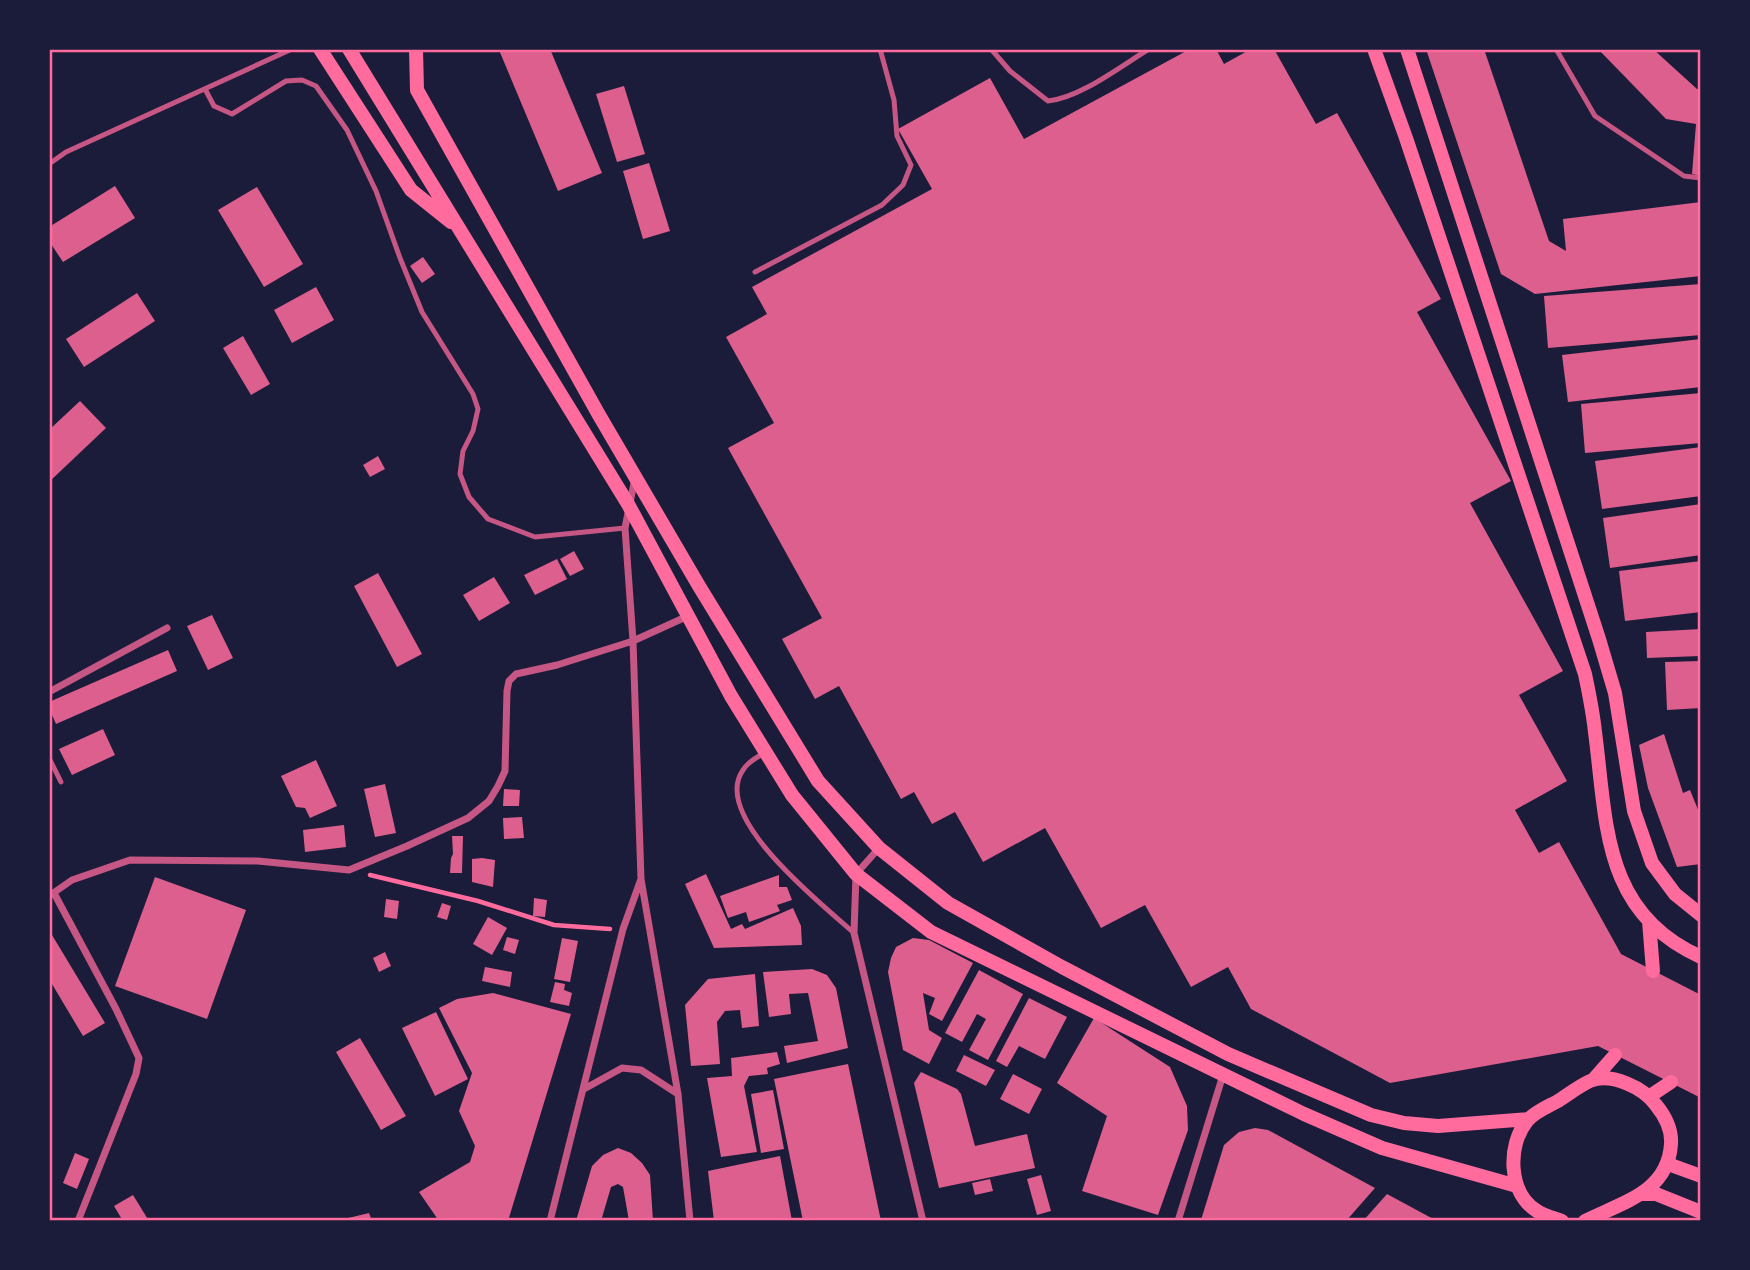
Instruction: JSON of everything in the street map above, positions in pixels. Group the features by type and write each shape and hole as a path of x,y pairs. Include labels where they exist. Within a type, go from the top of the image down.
{"main road":[{"path":"320,49 411,190 459,228"},
{"path":"349,49 628,504 731,696 792,796 856,874 931,932 1304,1114 1382,1148 1517,1186"},
{"path":"416,49 417,90 599,415 818,781 878,848 948,903 1062,967 1228,1054 1371,1115 1404,1123 1437,1126 1528,1119 1593,1080 1615,1055"},
{"path":"1374,49 1585,674 1595,732 1607,838 1623,884 1649,921 1682,949 1701,957"},
{"path":"1407,49 1599,639 1615,694 1634,811 1647,850 1652,863 1675,894 1701,915"},
{"path":"1649,921 1653,971"},
{"path":"1586,1221 1657,1183 1668,1164 1671,1140 1665,1116 1650,1096 1625,1082 1593,1080"},
{"path":"1650,1096 1671,1082"},
{"path":"1528,1119 1515,1140 1512,1164 1517,1186 1536,1211 1562,1221"},
{"path":"1668,1164 1701,1175"},
{"path":"1640,1194 1656,1194 1701,1213"}],"street":[{"path":"636,475 625,528 633,641 641,879 678,1094 690,1221"},
{"path":"78,1221 136,1074 139,1059 116,1009 51,894 72,880 131,860 258,861 349,870 468,818 489,801 506,771 507,691 509,681 516,674 557,665 633,641 688,616"},
{"path":"49,692 167,628"},
{"path":"878,848 856,874 854,933 923,1221"},
{"path":"551,1221 623,929 641,879"},
{"path":"584,1089 622,1068 641,1070 678,1094"},
{"path":"1178,1221 1223,1075"}],"lane":[{"path":"49,164 66,152 292,49"},
{"path":"755,272 882,205 902,185 911,165 897,136 894,100 880,49"},
{"path":"991,49 1010,71 1048,101 1059,100 1081,89 1149,49"},
{"path":"1556,49 1595,116 1684,176 1701,178"},
{"path":"205,89 214,106 232,114 286,81 302,80 316,86 347,130 376,191 422,312 473,394 478,409 473,431 463,451 460,474 469,497 488,519 535,537 625,528"},
{"path":"765,751 742,770 735,794 752,833 783,868 854,933"},
{"path":"49,758 61,782"}],"path":[{"path":"349,870 478,901 554,925 623,929"}],"building":[{"path":"550,49 602,173 558,191 499,50"},
{"path":"1190,49 1216,49 1224,64 1251,49 1274,49 1316,124 1337,113 1441,299 1417,312 1511,481 1470,503 1563,671 1519,695 1567,781 1515,810 1539,853 1559,842 1621,954 1701,995 1701,1098 1598,1046 1390,1083 1251,1009 1228,967 1191,987 1145,905 1101,928 1045,828 983,862 955,812 932,824 914,792 901,799 839,686 815,699 782,639 822,618 728,448 774,423 726,337 767,314 752,287 932,189 898,129 990,78 1024,139"},
{"path":"1426,49 1484,49 1549,241 1566,251 1563,219 1701,202 1701,276 1535,294 1501,274"},
{"path":"1598,49 1653,49 1697,89 1701,89 1701,176 1692,174 1696,124 1666,119"},
{"path":"624,86 645,154 617,162 596,94"},
{"path":"649,163 670,231 643,239 623,171"},
{"path":"115,186 135,218 63,262 49,241 49,227"},
{"path":"257,187 303,264 264,287 218,210"},
{"path":"423,257 435,274 422,283 410,266"},
{"path":"1701,284 1701,335 1548,348 1544,296"},
{"path":"316,287 334,320 292,343 274,310"},
{"path":"137,293 155,321 84,367 66,339"},
{"path":"243,336 270,384 251,395 223,348"},
{"path":"1701,339 1701,387 1568,402 1562,355"},
{"path":"1701,393 1701,443 1585,453 1581,404"},
{"path":"80,401 106,428 49,482 49,430"},
{"path":"1701,447 1701,496 1602,509 1595,461"},
{"path":"378,456 385,469 370,477 363,465"},
{"path":"1701,504 1701,555 1610,568 1603,518"},
{"path":"574,551 584,569 570,576 560,559"},
{"path":"557,559 567,579 535,595 524,575"},
{"path":"1701,561 1701,612 1625,621 1619,571"},
{"path":"378,573 422,654 397,667 354,586"},
{"path":"494,577 510,603 479,621 463,595"},
{"path":"212,615 233,658 208,670 187,626"},
{"path":"1701,629 1701,656 1647,658 1646,632"},
{"path":"168,650 177,671 56,724 49,702"},
{"path":"1701,661 1701,708 1667,710 1665,662"},
{"path":"103,729 115,755 72,775 59,749"},
{"path":"1664,734 1683,793 1690,790 1701,817 1701,864 1677,867 1648,788 1639,745"},
{"path":"316,760 337,806 310,818 305,808 296,807 281,776"},
{"path":"385,784 396,833 375,837 364,789"},
{"path":"504,789 520,790 519,806 503,806"},
{"path":"522,817 524,838 504,839 503,818"},
{"path":"344,825 346,847 305,852 303,830"},
{"path":"452,836 463,836 462,873 450,873"},
{"path":"472,859 495,860 493,887 472,882"},
{"path":"706,874 731,929 742,924 745,929 793,908 801,926 802,945 714,948 685,884"},
{"path":"779,875 779,887 787,887 792,900 777,905 780,911 749,922 746,912 728,918 720,896"},
{"path":"155,877 246,910 207,1019 115,986"},
{"path":"534,898 547,900 545,917 533,916"},
{"path":"386,899 399,901 397,919 384,917"},
{"path":"442,903 451,906 447,920 437,917"},
{"path":"488,917 507,928 492,955 473,944"},
{"path":"49,930 105,1023 83,1036 49,979"},
{"path":"507,937 519,940 515,954 503,950"},
{"path":"562,938 578,941 570,982 554,979"},
{"path":"913,938 929,940 973,963 942,1021 929,1014 935,998 923,993 929,1030 942,1038 929,1064 903,1050 888,972 896,947"},
{"path":"385,952 391,966 379,972 373,958"},
{"path":"485,967 512,972 510,987 482,981"},
{"path":"812,969 827,975 836,988 848,1048 787,1063 784,1046 818,1041 808,993 789,994 791,1014 769,1017 763,972"},
{"path":"979,970 1023,994 988,1060 969,1050 986,1019 977,1014 962,1042 945,1033"},
{"path":"755,974 759,1026 742,1028 740,1010 725,1011 717,1022 720,1064 691,1066 685,1005 708,979"},
{"path":"555,982 565,984 564,990 572,993 569,1006 550,1002"},
{"path":"493,993 571,1014 508,1221 439,1221 419,1192 470,1162 475,1146 459,1111 472,1073 439,1008 457,999"},
{"path":"1029,998 1067,1017 1045,1059 1019,1046 1007,1067 996,1061"},
{"path":"436,1012 468,1079 435,1096 402,1028"},
{"path":"1094,1018 1170,1067 1187,1106 1188,1130 1158,1215 1082,1191 1107,1116 1057,1083"},
{"path":"360,1038 406,1116 381,1130 336,1052"},
{"path":"777,1052 780,1064 767,1068 768,1074 749,1076 744,1086 757,1152 721,1157 707,1078 732,1076 731,1058"},
{"path":"964,1055 995,1070 986,1086 956,1071"},
{"path":"848,1064 881,1221 803,1221 774,1079"},
{"path":"921,1072 957,1089 961,1094 975,1146 1027,1134 1035,1168 939,1188 914,1083"},
{"path":"1013,1074 1042,1089 1029,1114 1000,1099"},
{"path":"773,1090 784,1149 761,1153 751,1094"},
{"path":"1255,1128 1268,1130 1375,1188 1346,1221 1201,1220 1224,1145 1239,1132"},
{"path":"618,1148 631,1153 650,1175 653,1221 629,1221 623,1187 618,1184 611,1187 601,1221 576,1221 592,1166 603,1155"},
{"path":"75,1153 89,1159 77,1189 63,1183"},
{"path":"780,1156 792,1221 714,1221 708,1171"},
{"path":"1041,1175 1051,1211 1037,1215 1027,1179"},
{"path":"990,1179 993,1191 975,1195 972,1183"},
{"path":"1387,1194 1437,1221 1363,1221"},
{"path":"133,1195 149,1221 123,1221 114,1206"},
{"path":"369,1213 372,1221 340,1221 340,1220"}]}
